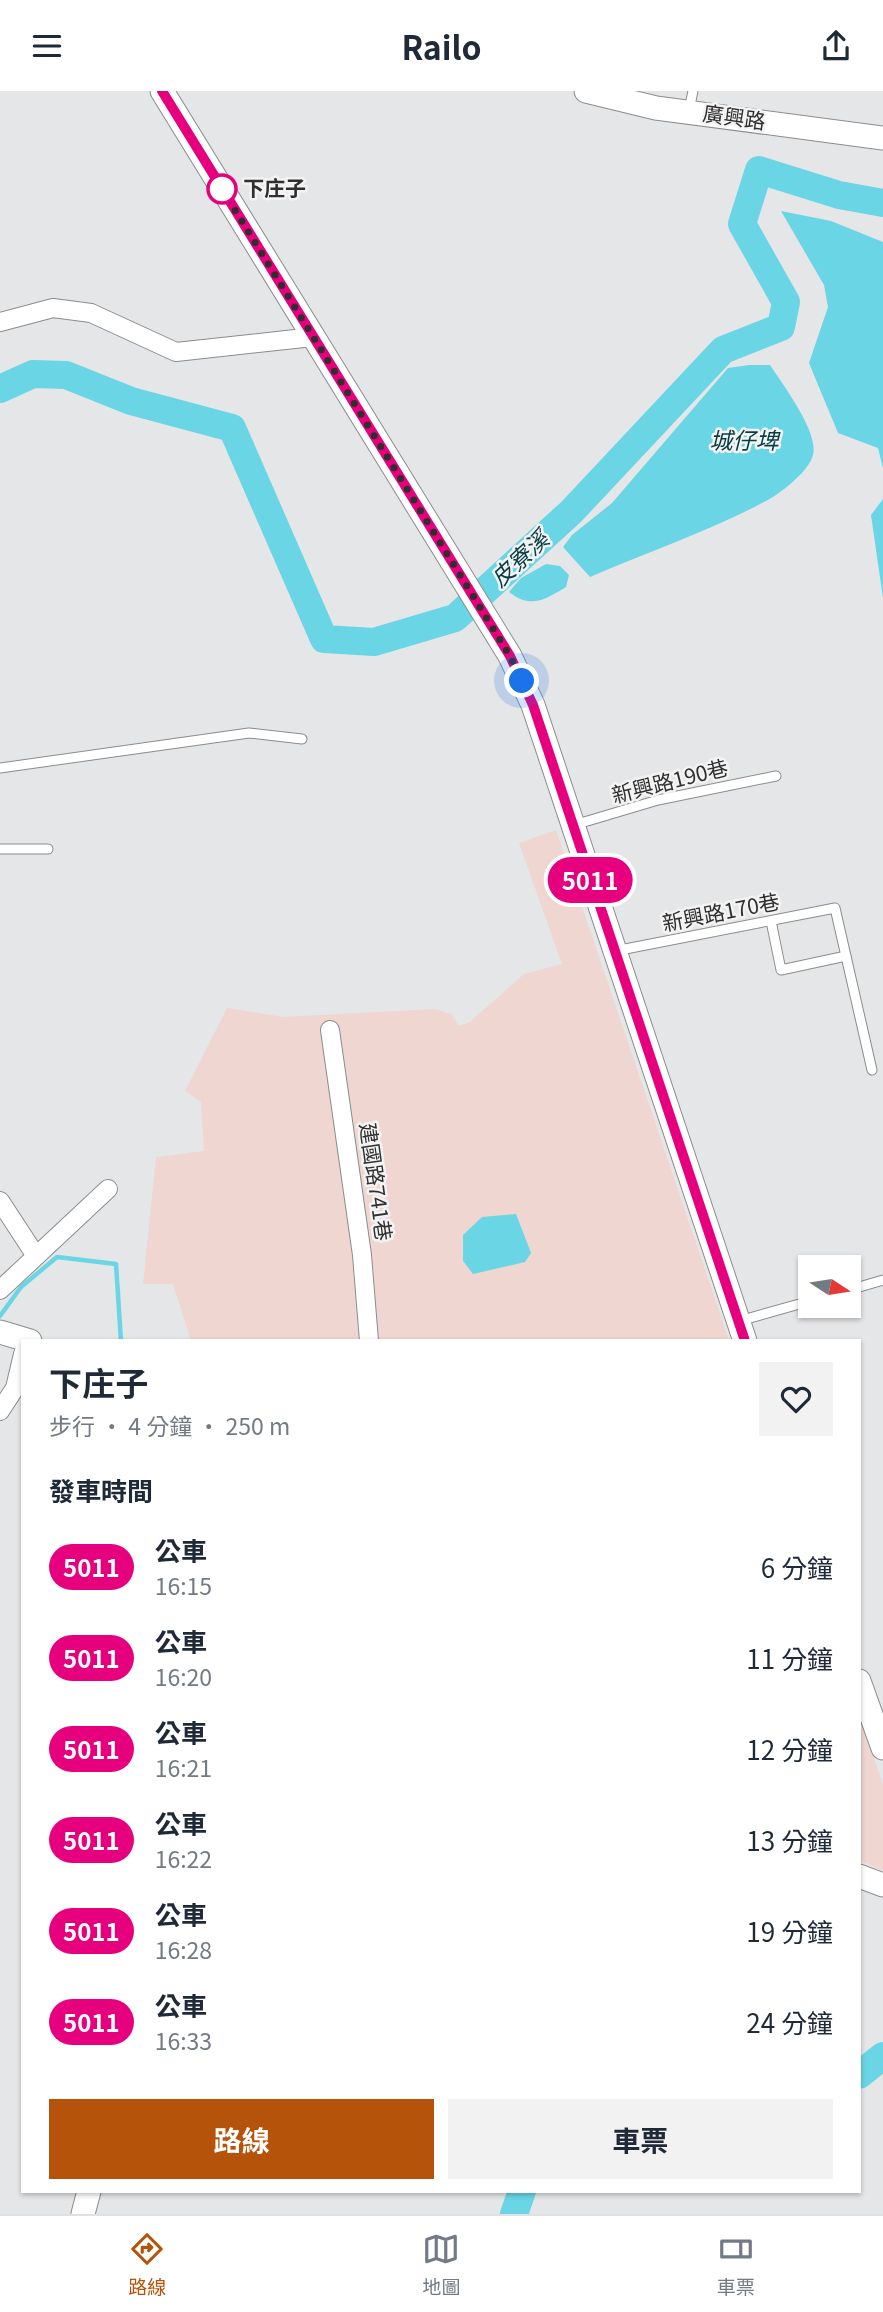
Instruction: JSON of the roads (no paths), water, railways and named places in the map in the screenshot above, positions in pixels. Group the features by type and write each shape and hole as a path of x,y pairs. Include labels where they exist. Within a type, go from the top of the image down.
{"street":[{"path":"162,91 486,616 510,656 533,705 742,1331"},
{"name":"廣興路","path":"586,91 656,108 691,102 883,138"},
{"path":"0,322 53,308 91,313 176,352 313,337"},
{"name":"建國路741巷","path":"330,1030 362,1255 369,1339"},
{"path":"0,1290 108,1189"},
{"path":"0,1201 36,1256"},
{"path":"0,1332 21,1342"},
{"path":"0,1411 15,1388 21,1364"},
{"path":"861,1687 883,1748"},
{"path":"861,1877 883,1885"},
{"path":"83,2214 88,2193"}],"lane":[{"path":"0,768 248,733 302,739"},
{"name":"新興路190巷","path":"573,826 658,800 776,776"},
{"path":"0,849 48,849"},
{"name":"新興路170巷","path":"613,951 835,908 846,956"},
{"path":"771,921 781,969 846,956 872,1070"},
{"path":"861,1286 883,1280"},
{"path":"742,1331 798,1306"}],"water":[{"name":"城仔埤","path":"781,211 831,221 883,242 883,468 878,448 838,433 809,363 828,307 824,285"},
{"name":"城仔埤","path":"770,365 799,409 811,434 813,445 813,455 806,468 780,492 747,511 590,577 563,547 572,535 612,503 728,368"},
{"path":"883,499 883,598 871,515"},
{"path":"546,564 560,566 569,575 566,587 538,601 524,600 509,592 521,578"},
{"path":"516,1214 531,1253 525,1262 473,1274 463,1261 463,1235 482,1217"}],"waterway":[{"name":"皮寮溪","path":"0,389 33,374 66,375 131,401 232,428 324,639 374,642 455,618 571,512 723,350 781,327 786,302 742,224 759,170 839,195 883,203"},
{"path":"0,1316 21,1287 57,1257 116,1264 121,1339"},
{"path":"861,2073 883,2056"},
{"path":"514,2214 521,2193"}],"place":[{"name":"下庄子","path":"222,189"}]}
